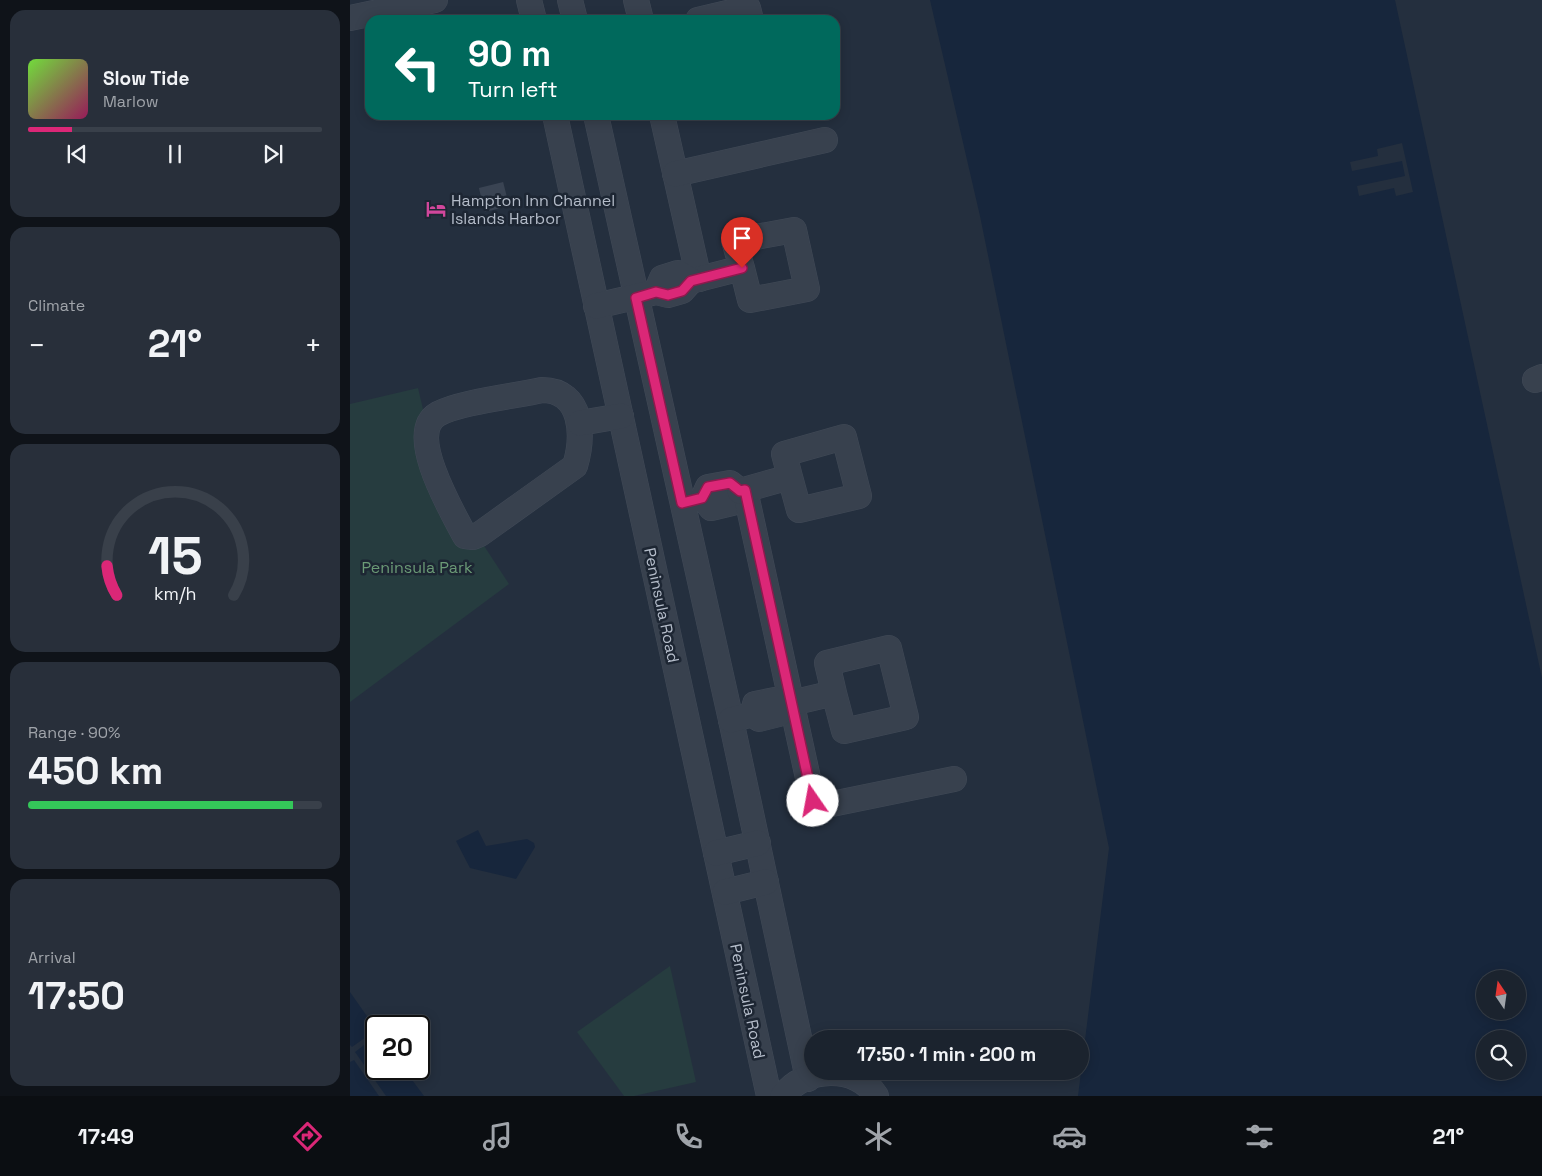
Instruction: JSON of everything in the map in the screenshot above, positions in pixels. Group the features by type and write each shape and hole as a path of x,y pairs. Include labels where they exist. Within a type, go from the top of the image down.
{"street":[{"path":"350,18 435,0"},
{"path":"529,0 533,15"},
{"path":"570,0 574,15"},
{"path":"636,0 640,15"},
{"path":"719,15 748,8 750,15"},
{"name":"Peninsula Road","path":"556,120 769,1096"},
{"path":"597,120 646,295 689,503 742,717 758,843 804,1060"},
{"path":"663,120 695,280"},
{"path":"675,174 825,140"},
{"path":"596,306 646,295 668,295 682,291 695,280 742,268"},
{"path":"542,390 555,390 565,396 580,423 580,447 575,466 480,534 474,537 465,536 435,477 428,449 429,424 437,415 456,408 542,390"},
{"path":"580,423 621,416"},
{"path":"643,518 689,503 711,508 732,503 742,490 790,478"},
{"path":"742,490 788,704 813,801 822,806 954,779"},
{"path":"742,717 759,719 779,714 788,704 834,694"},
{"path":"716,852 758,843"},
{"path":"724,892 766,882"},
{"path":"783,1096 797,1083 805,1080"},
{"path":"861,1080 876,1096"}],"green space":[{"name":"Peninsula Park","path":"418,388 439,477 509,584 350,702 350,404"},
{"path":"670,966 696,1082 634,1096 624,1096 577,1032"}],"water":[{"path":"930,0 1395,0 1542,678 1542,1096 1078,1096 1080,1080 1089,1080 1089,1030 1086,1030 1109,848 980,216"},
{"path":"478,830 486,846 527,839 534,843 535,847 516,879 470,868 456,841"},
{"path":"350,992 366,1015 365,1080 412,1080 424,1096 350,1096"}],"pier":[{"path":"1402,143 1413,192 1396,196 1394,188 1359,196 1357,186 1405,176 1402,161 1352,171 1350,162 1378,156 1377,149"},
{"path":"365,1038 365,1044 355,1052 365,1066 365,1076 354,1060 350,1062 350,1045 352,1047"},
{"path":"368,1080 375,1080 386,1096 379,1096"}],"tunnel":[{"path":"491,185 497,209"}],"place":[{"name":"Hampton Inn Channel Islands Harbor","path":"436,209"}],"route":[{"path":"742,268 691,281 682,291 668,295 656,292 636,298 682,503 702,498 708,487 730,483 740,491 745,490 813,801"}]}
